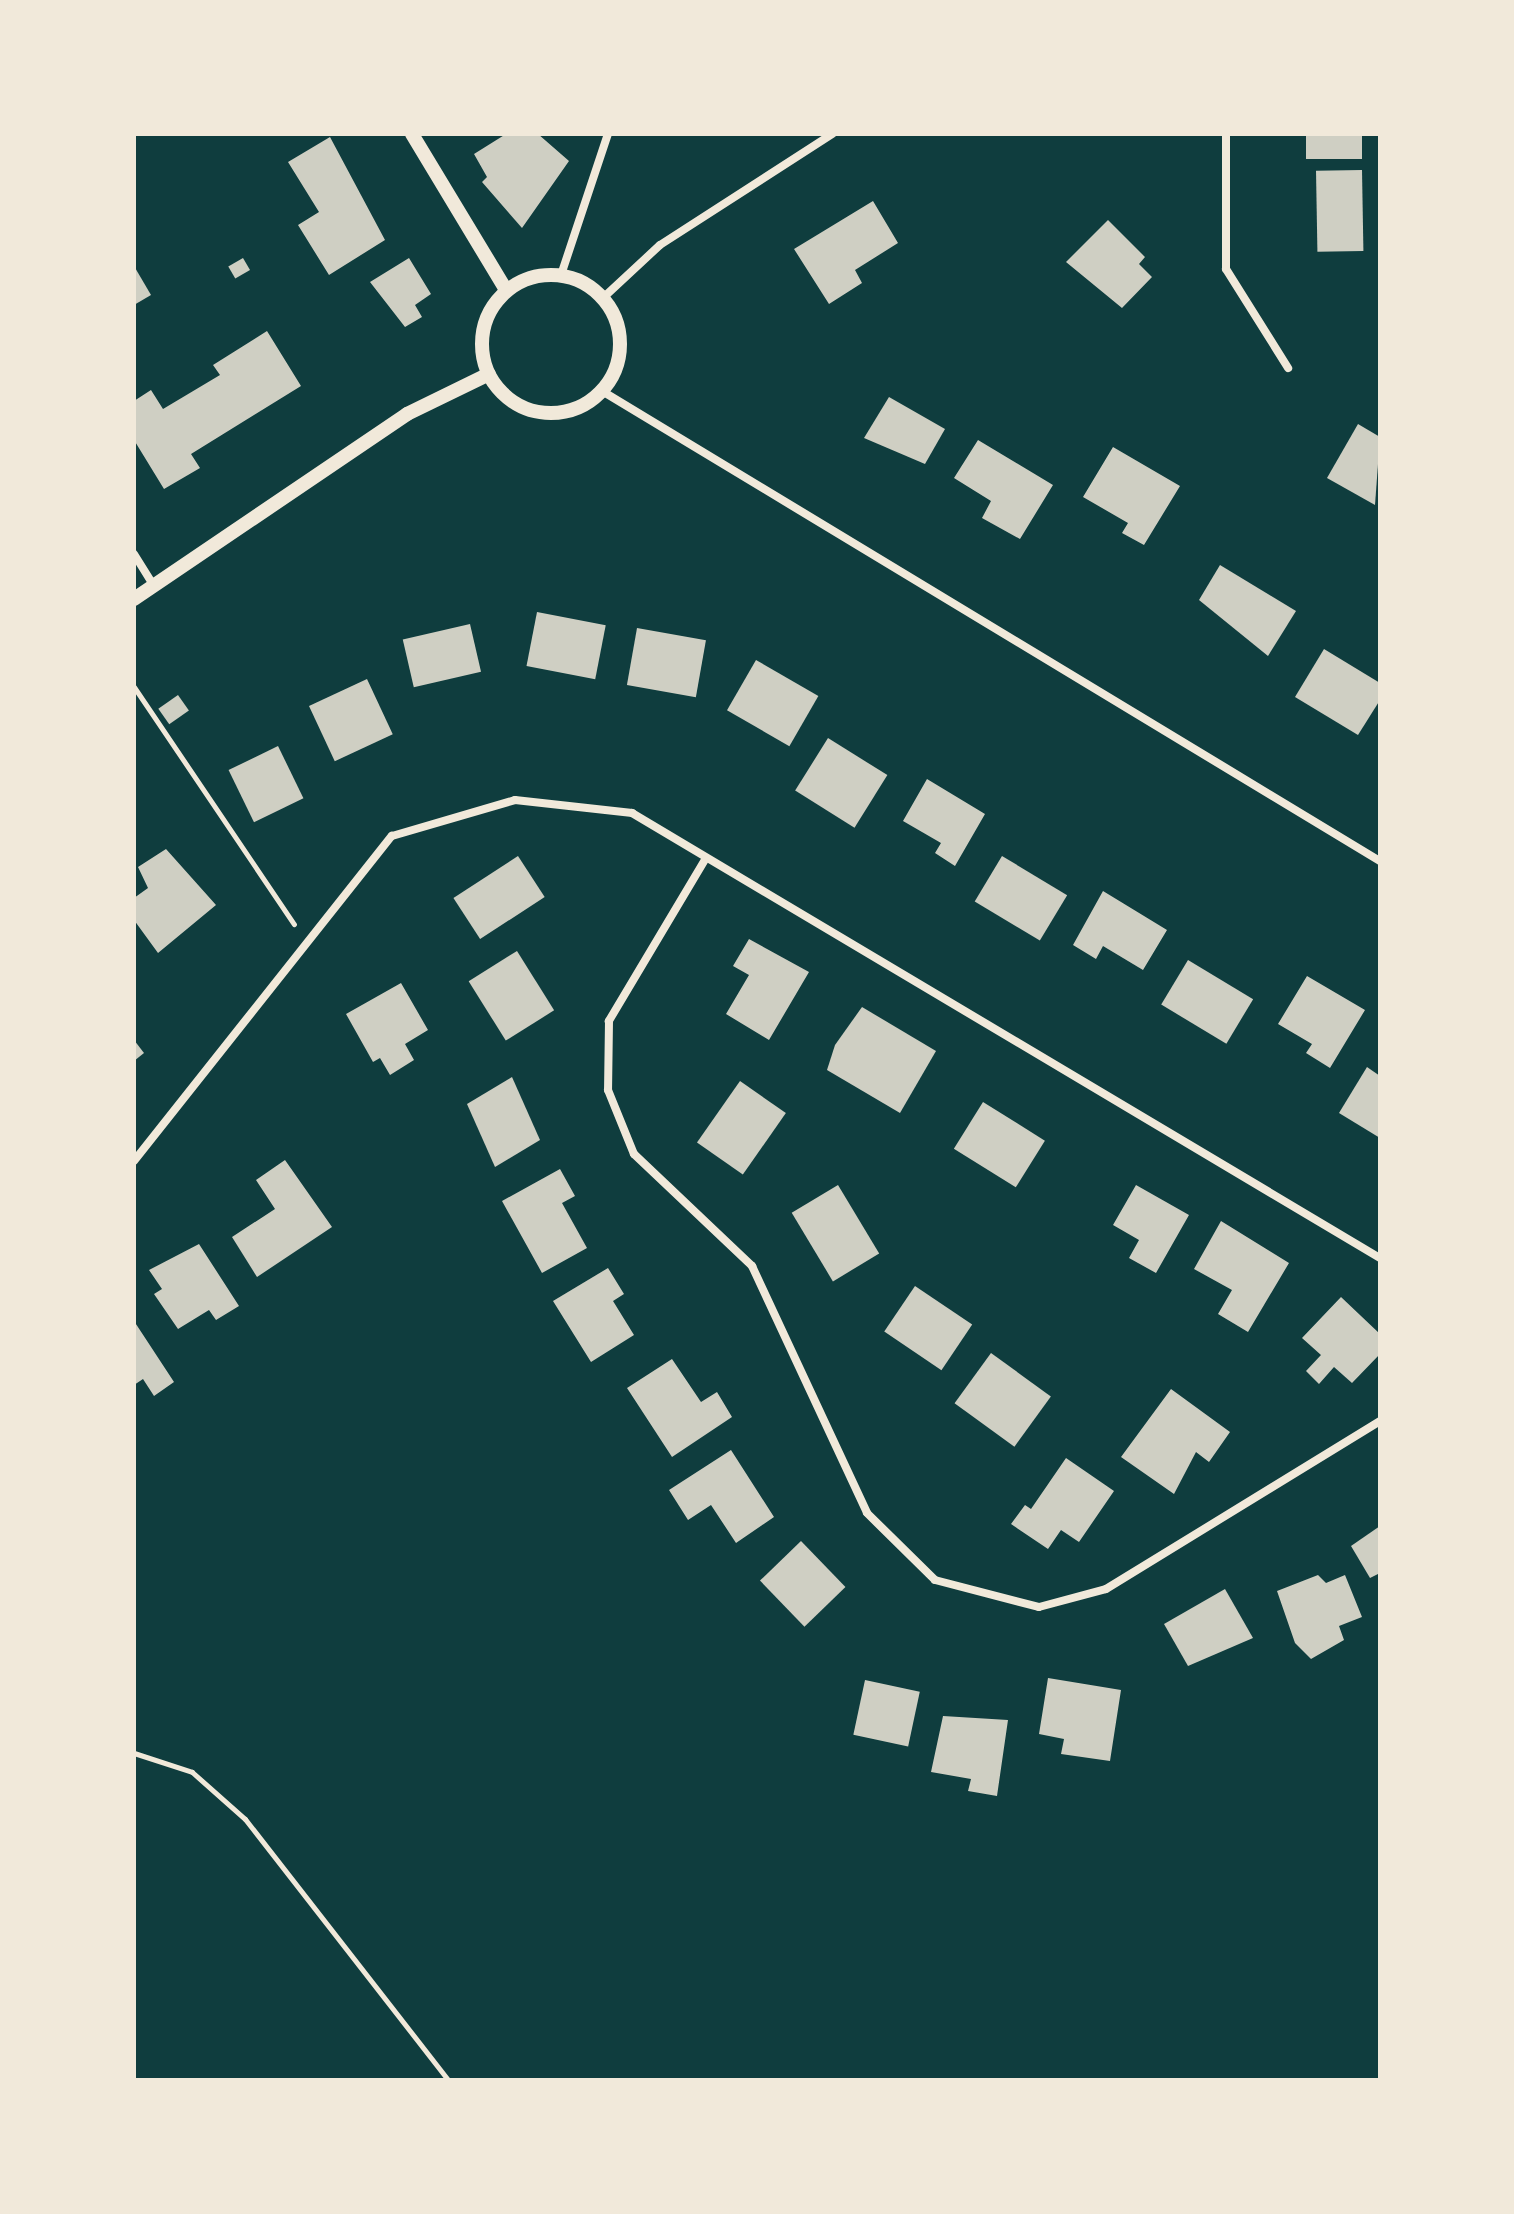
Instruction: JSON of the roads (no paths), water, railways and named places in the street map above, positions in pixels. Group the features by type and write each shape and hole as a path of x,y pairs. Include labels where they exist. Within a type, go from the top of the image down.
{"street":[{"path":"412,134 506,290"},
{"path":"561,275 608,134"},
{"path":"604,297 660,245 832,134"},
{"path":"1226,134 1226,269 1288,368"},
{"path":"561,275 604,297 621,340 602,391 581,406 537,411 516,403 489,374 483,331 506,290 535,276 561,275"},
{"path":"134,599 407,414 489,374"},
{"path":"602,391 1380,861"},
{"path":"134,554 153,585"},
{"path":"134,1161 392,836 515,800 632,813 1380,1258"},
{"path":"706,858 609,1021 608,1090 634,1154 752,1266 867,1513 935,1580 1039,1607 1106,1589 1380,1421"}]}
